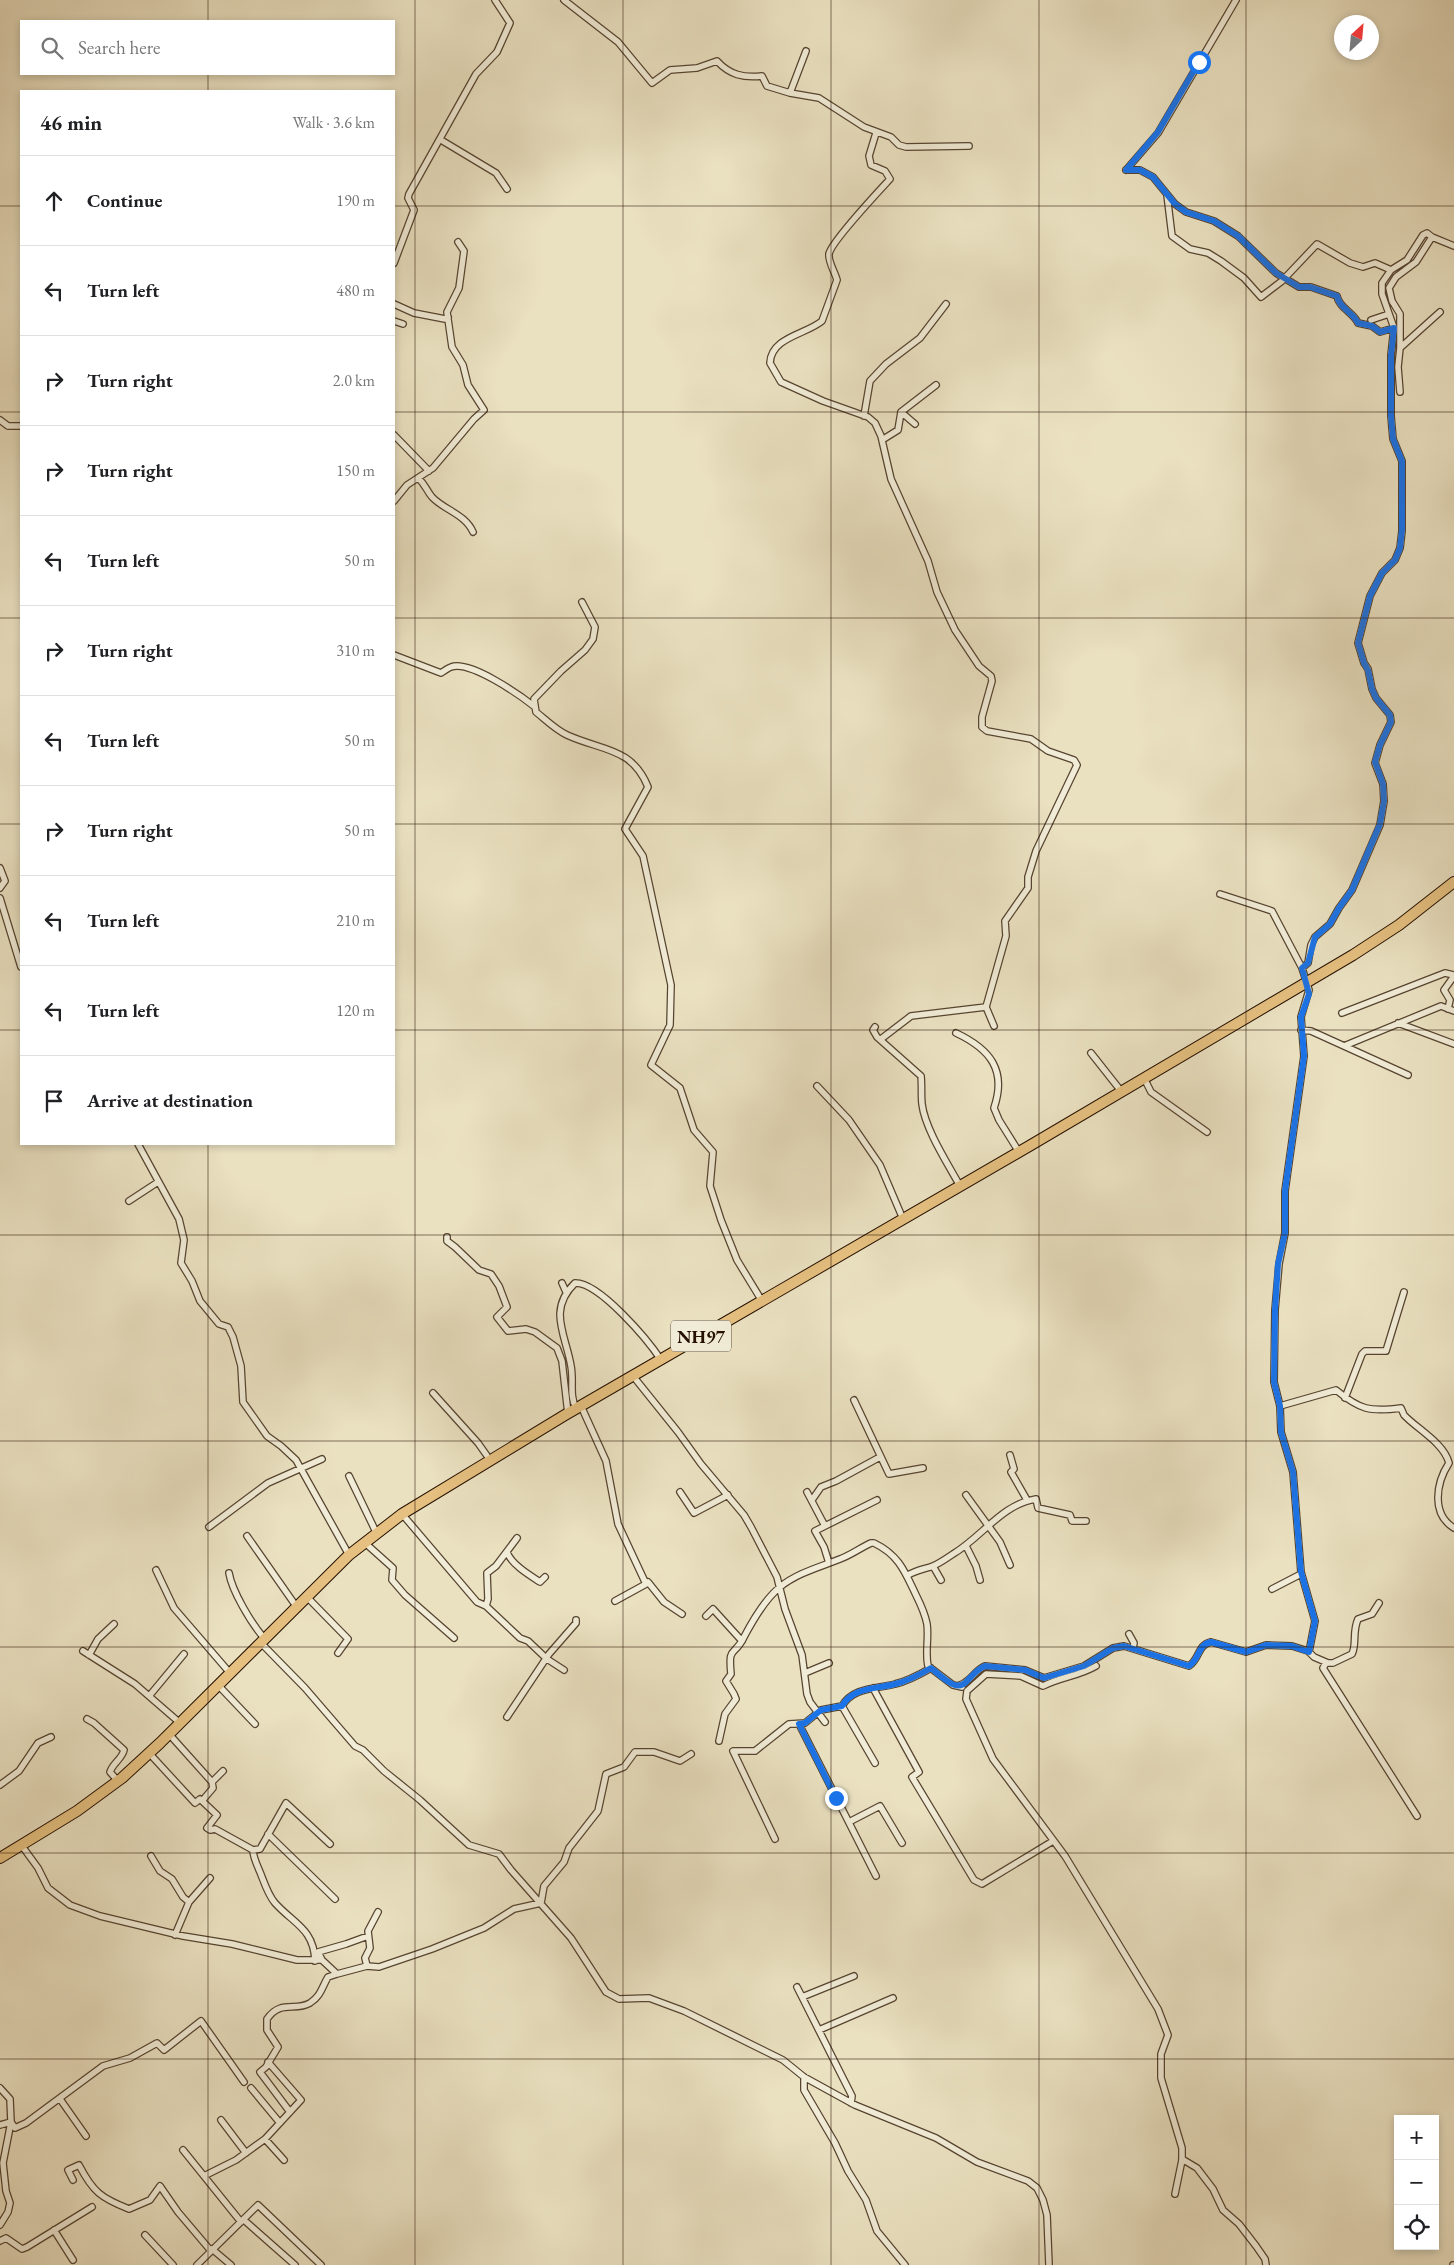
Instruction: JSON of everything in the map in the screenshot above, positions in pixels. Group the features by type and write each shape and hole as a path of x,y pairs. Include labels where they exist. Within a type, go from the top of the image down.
{"highway":[{"name":"NH97","path":"0,1858 93,1800 118,1781 180,1723 349,1555 376,1532 402,1514 575,1409 1019,1152 1305,982 1399,925 1454,882"}],"street":[{"path":"395,260 414,210 408,198 476,74 497,52 510,23 495,0"},
{"path":"564,0 618,42 652,83 670,70 697,68 717,61 726,70 735,75 762,76 767,86 790,94 819,98 864,128 891,137 899,145 906,147 969,146"},
{"path":"1236,0 1158,132 1126,170 1140,170 1153,177 1167,195 1186,212 1214,221 1238,236 1276,273 1299,287 1310,287 1337,296 1338,300 1354,315 1358,323 1372,326 1380,332 1394,328"},
{"path":"790,94 806,51"},
{"path":"876,133 869,156 871,165 884,171 890,179 847,226 830,251 829,256 837,280 822,321 801,330 785,341 774,350 770,363 781,382 822,401 868,417 875,422 882,440 891,479 928,561 937,592 955,630 979,666 991,676 992,681 982,717 982,727 987,730 1031,739 1048,750 1074,760 1078,765 1036,851 1028,877 1028,888 1005,921 1006,936 986,1007 994,1026"},
{"path":"441,140 496,173 507,188"},
{"path":"1167,195 1172,236 1190,249 1208,253 1221,260 1244,278 1261,297 1286,278 1318,244 1350,263 1363,267 1375,264 1390,270"},
{"path":"1302,968 1308,963 1315,937 1330,924 1352,890 1380,824 1384,801 1383,784 1375,762 1380,745 1391,722 1390,715 1376,698 1372,689 1368,670 1358,643 1370,596 1382,573 1395,560 1400,548 1402,530 1402,461 1393,439 1391,416 1391,355 1394,328 1382,294 1382,283 1390,270 1407,260 1423,234 1454,246"},
{"path":"1400,392 1398,367 1400,314 1392,301 1389,288 1396,278 1416,262 1429,235"},
{"path":"395,499 407,485 433,468 474,419 484,410 468,385 463,365 452,347 447,312 459,288 464,251 458,242"},
{"path":"395,304 414,313 444,319 448,317"},
{"path":"864,416 870,381 886,364 920,338 946,304"},
{"path":"1400,348 1440,312"},
{"path":"1371,320 1389,314"},
{"path":"395,321 403,324"},
{"path":"882,440 898,430 901,412 936,385"},
{"path":"901,412 915,424"},
{"path":"0,420 8,426 20,426"},
{"path":"395,436 429,471"},
{"path":"418,478 426,485 432,496 470,524 474,532"},
{"path":"582,602 595,627 593,639 585,650 561,670 534,700 536,712 566,735 617,751 642,772 648,787 625,829 643,856 671,985 670,1025 651,1066 680,1088 694,1130 713,1152 710,1186 720,1220 737,1260 762,1301"},
{"path":"395,655 441,673 452,666 493,678 535,707"},
{"path":"0,868 5,881 0,888"},
{"path":"1220,894 1272,912 1302,968 1309,994 1301,1017 1304,1056 1289,1153 1285,1191 1285,1233 1278,1264 1274,1382 1280,1406 1281,1432 1293,1472 1302,1574 1315,1621 1309,1652"},
{"path":"0,898 20,964"},
{"path":"1342,1013 1445,973 1454,975 1444,990 1450,1000 1451,1010 1441,1006 1344,1046"},
{"path":"881,1039 912,1016 986,1007"},
{"path":"1398,1023 1454,1044"},
{"path":"875,1027 873,1030 875,1033 921,1076 922,1104 925,1116 937,1144 960,1186"},
{"path":"1302,1030 1344,1046 1408,1075"},
{"path":"956,1033 980,1046 995,1064 999,1093 994,1108 1019,1152"},
{"path":"1091,1053 1121,1091"},
{"path":"1144,1078 1151,1092 1208,1132"},
{"path":"817,1086 849,1120 880,1165 903,1219"},
{"path":"139,1145 182,1227 184,1240 181,1263 192,1281 200,1301 220,1324 228,1327 234,1337 241,1366 243,1402 267,1436 282,1446 302,1470 349,1555"},
{"path":"129,1201 158,1182"},
{"path":"447,1237 447,1242 455,1246 479,1270 491,1274 499,1286 508,1307 497,1317 508,1331 526,1328 535,1332 557,1348 563,1368 564,1389 606,1461 618,1524 646,1584"},
{"path":"575,1409 571,1397 571,1365 559,1319 566,1292 576,1283 583,1282 607,1300 631,1322 651,1345 660,1360"},
{"path":"562,1283 566,1292"},
{"path":"1345,1398 1362,1354 1365,1351 1386,1351 1404,1292"},
{"path":"633,1376 701,1464 728,1495 751,1527 780,1587 785,1609 802,1655 807,1694 825,1722"},
{"path":"1280,1406 1336,1390 1354,1405 1364,1408 1384,1410 1401,1408 1404,1415 1441,1448 1447,1457 1449,1463 1443,1472 1438,1489 1439,1511 1445,1522 1454,1528"},
{"path":"433,1393 478,1443 490,1460"},
{"path":"854,1400 890,1475 923,1468"},
{"path":"1010,1455 1014,1469 1011,1472 1027,1500"},
{"path":"812,1500 821,1487 880,1457"},
{"path":"209,1527 268,1484 302,1470 322,1459"},
{"path":"349,1476 376,1532"},
{"path":"680,1492 694,1513 728,1495"},
{"path":"807,1492 825,1526"},
{"path":"966,1495 990,1526 1000,1542 1010,1565"},
{"path":"908,1575 924,1567 933,1566 966,1546 1012,1506 1027,1500 1036,1499 1038,1508 1070,1515 1072,1521 1086,1521"},
{"path":"829,1563 824,1547 815,1531 877,1500"},
{"path":"402,1514 477,1602 486,1606 520,1638 528,1641 547,1659 564,1670"},
{"path":"247,1536 296,1606"},
{"path":"486,1606 488,1598 487,1573 496,1566 517,1538"},
{"path":"364,1542 393,1568 392,1580 405,1595 454,1638"},
{"path":"720,1741 725,1714 736,1699 726,1681 730,1674 729,1657 742,1641 758,1615 780,1587 806,1572 874,1543 888,1551 908,1575 922,1607 927,1625 928,1666 953,1685 960,1686 967,1691"},
{"path":"966,1546 976,1566 980,1580"},
{"path":"506,1552 509,1559 533,1578 540,1582 545,1577"},
{"path":"933,1566 941,1580"},
{"path":"156,1570 174,1608 230,1672"},
{"path":"229,1573 233,1589 262,1640 356,1746 363,1750 384,1771 420,1800 469,1845 499,1854 571,1938 606,1992 612,1997 625,2000 649,1998 684,2011 783,2060 804,2077 851,2103 936,2138 977,2162 1028,2180 1037,2188 1047,2215 1049,2265"},
{"path":"1272,1589 1302,1574"},
{"path":"615,1601 648,1582 664,1602 676,1612 682,1614"},
{"path":"306,1596 348,1639 338,1653"},
{"path":"960,1686 965,1684 973,1674 985,1666 1025,1670 1044,1678 1084,1666 1113,1648 1124,1646 1145,1654 1162,1656 1189,1666 1196,1660 1201,1647 1211,1642 1246,1652 1266,1645 1292,1646 1309,1652 1326,1663 1333,1663 1352,1654 1354,1647 1353,1638 1358,1619 1372,1614 1379,1603"},
{"path":"706,1616 713,1609 742,1641"},
{"path":"508,1717 547,1659 576,1623 576,1620"},
{"path":"89,1655 98,1639 114,1624"},
{"path":"1129,1634 1134,1643 1133,1648"},
{"path":"83,1651 150,1695 180,1723"},
{"path":"150,1695 184,1654"},
{"path":"805,1673 829,1663"},
{"path":"1326,1663 1322,1668 1417,1816"},
{"path":"1096,1666 1084,1673 1063,1678 1043,1686 1021,1676 986,1674 967,1691 966,1699 993,1759 1085,1887 1158,2009 1168,2035 1161,2054 1161,2078 1182,2148 1182,2159 1175,2194"},
{"path":"775,1839 733,1751 755,1751 788,1724 805,1723 821,1710 842,1706 849,1697 873,1688 896,1684 931,1668"},
{"path":"218,1685 255,1724"},
{"path":"873,1688 919,1772 912,1777 974,1880 982,1884 1053,1841"},
{"path":"842,1706 876,1763"},
{"path":"87,1719 124,1750 123,1755 112,1766 110,1772 118,1781"},
{"path":"799,1724 876,1876"},
{"path":"168,1734 212,1782 213,1788 202,1801"},
{"path":"0,1785 19,1771 38,1743 51,1737"},
{"path":"541,1903 544,1886 564,1862 569,1848 598,1811 606,1774 624,1767 635,1752 654,1752 680,1761 691,1754"},
{"path":"149,1753 195,1803 200,1799 217,1815 207,1828 224,1833 253,1850 260,1850 286,1803 330,1844"},
{"path":"212,1782 223,1771"},
{"path":"849,1822 880,1806 902,1842"},
{"path":"268,1834 335,1899"},
{"path":"22,1846 38,1868 48,1888 70,1905 100,1916 175,1935 232,1944 275,1956 318,1961 337,1974"},
{"path":"253,1850 265,1885 275,1902 310,1937 315,1947 318,1961"},
{"path":"151,1856 160,1871 172,1879 189,1902"},
{"path":"175,1935 189,1902 210,1878"},
{"path":"290,2112 260,2072 278,2048 267,2030 269,2016 284,2006 308,2004 321,1993 328,1977 367,1966 379,1966 432,1949 484,1928 514,1909 541,1903"},
{"path":"367,1966 365,1958 370,1948 368,1931 378,1912"},
{"path":"318,1961 318,1952 368,1936"},
{"path":"802,1997 854,1976"},
{"path":"797,1987 852,2096 851,2103"},
{"path":"819,2030 893,1998"},
{"path":"11,2122 15,2128 60,2099 104,2066 130,2058 157,2043 164,2050 201,2021 244,2082"},
{"path":"204,2176 246,2153 265,2140 301,2100 268,2062"},
{"path":"804,2077 804,2090 848,2172 866,2200 877,2231 905,2265"},
{"path":"0,2088 10,2099 11,2122 2,2158 3,2194 10,2202 8,2212 0,2225"},
{"path":"251,2088 280,2123"},
{"path":"60,2099 86,2136"},
{"path":"221,2120 246,2153"},
{"path":"0,2125 11,2122"},
{"path":"265,2140 284,2160"},
{"path":"183,2150 242,2221 295,2265"},
{"path":"1182,2159 1197,2168 1213,2189 1223,2210 1239,2224 1256,2246 1266,2265"},
{"path":"73,2180 68,2170 79,2165 95,2192 110,2201 129,2208 150,2200 160,2186 178,2212 212,2250 231,2265"},
{"path":"198,2265 258,2205 321,2265"},
{"path":"0,2240 6,2238 22,2249 36,2243 92,2208"},
{"path":"54,2230 73,2260"},
{"path":"145,2235 174,2265"}],"route":[{"path":"836,1798 799,1724 805,1723 821,1710 842,1706 849,1697 857,1693 867,1689 896,1684 931,1668 953,1685 960,1686 965,1684 980,1668 985,1666 1025,1670 1044,1678 1084,1666 1113,1648 1124,1646 1145,1654 1162,1656 1186,1666 1192,1665 1196,1660 1199,1649 1204,1644 1211,1642 1225,1644 1246,1652 1266,1645 1292,1646 1309,1652 1311,1648 1315,1621 1301,1572 1300,1540 1293,1472 1288,1449 1281,1432 1280,1406 1274,1382 1275,1310 1278,1264 1285,1233 1285,1191 1289,1153 1304,1056 1301,1017 1309,994 1302,968 1308,963 1311,945 1315,937 1330,924 1345,898 1352,890 1380,824 1384,801 1383,784 1375,762 1380,745 1391,722 1390,715 1376,698 1372,689 1368,670 1358,643 1370,596 1382,573 1395,560 1400,548 1402,530 1402,461 1393,439 1391,416 1391,355 1394,328 1380,332 1372,326 1358,323 1354,315 1344,308 1337,296 1310,287 1299,287 1276,273 1238,236 1214,221 1186,212 1175,204 1153,177 1140,170 1126,170 1147,148 1158,132 1199,62"}]}
